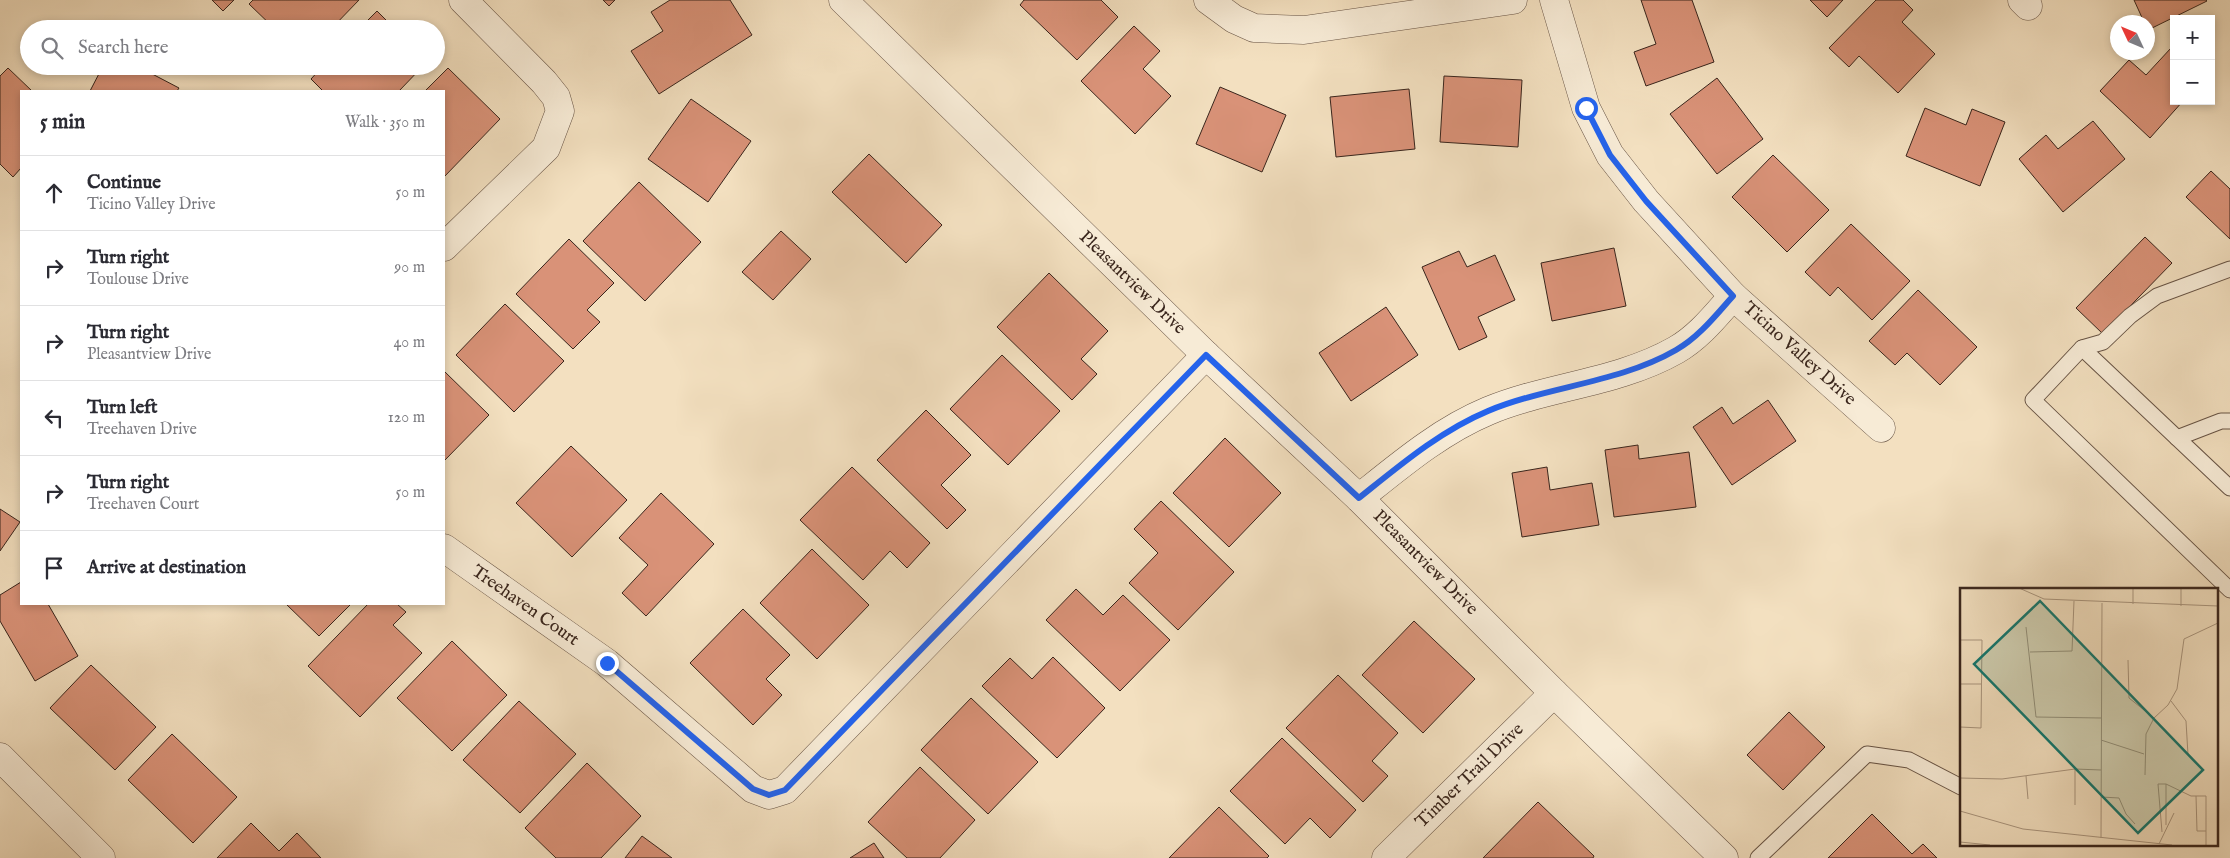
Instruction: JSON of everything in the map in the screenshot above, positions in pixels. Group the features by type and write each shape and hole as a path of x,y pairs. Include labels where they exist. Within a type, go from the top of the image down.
{"street":[{"path":"445,246 546,148 560,111 556,97 544,82 463,0"},
{"name":"Pleasantview Drive","path":"843,0 1206,355 1359,498 1554,693 1724,858"},
{"path":"1208,0 1234,19 1254,28 1304,30 1512,0"},
{"name":"Ticino Valley Drive","path":"1554,0 1586,108 1610,155 1646,201 1733,296 1881,428"},
{"path":"1359,498 1416,452 1488,411 1561,388 1626,372 1676,350 1704,329 1733,296"},
{"name":"Treehaven Court","path":"445,549 607,663 753,789 769,795 785,790 1206,355"},
{"name":"Timber Trail Drive","path":"1386,858 1554,693"},
{"path":"0,757 101,858"}],"lane":[{"path":"2230,269 2157,296 2130,316 2103,342 2082,348 2033,400 2230,590"},
{"path":"2082,348 2230,488"},
{"path":"2177,438 2221,420 2230,421"},
{"path":"1758,858 1867,754 1909,760 1960,786"}],"building":[{"path":"212,0 234,0 223,11"},
{"path":"253,0 359,0 340,20 266,20 249,4"},
{"path":"603,0 615,0 609,6"},
{"path":"670,0 730,0 752,35 659,94 631,51 663,31 651,12"},
{"path":"1024,0 1101,0 1118,17 1077,60 1020,5"},
{"path":"1641,0 1692,0 1714,62 1646,86 1634,52 1656,44"},
{"path":"1810,0 1843,0 1827,17"},
{"path":"1876,0 1903,0 1913,10 1902,22 1935,54 1898,93 1859,56 1849,67 1829,48"},
{"path":"2134,0 2207,1 2179,15 2170,15 2170,19 2155,27 2155,15 2141,15"},
{"path":"377,11 386,20 368,20"},
{"path":"1134,26 1160,51 1143,69 1171,96 1135,134 1081,81"},
{"path":"2170,49 2170,105 2179,105 2150,138 2100,91 2129,60 2146,75"},
{"path":"8,68 31,90 20,90 20,169 13,177 0,164 0,76"},
{"path":"448,68 500,119 445,176 445,90 426,90 441,75 445,75 445,71"},
{"path":"98,75 154,75 179,88 178,90 91,90"},
{"path":"315,75 414,75 400,90 322,90 311,79"},
{"path":"1444,76 1522,80 1518,147 1440,142"},
{"path":"1717,78 1763,139 1717,174 1670,114"},
{"path":"1220,87 1286,115 1262,172 1196,144"},
{"path":"1409,89 1415,149 1336,157 1330,97"},
{"path":"691,99 751,141 708,202 648,159"},
{"path":"1925,108 1966,125 1972,109 2005,122 1980,186 1906,156"},
{"path":"2093,121 2125,159 2063,212 2019,159 2046,135 2058,149"},
{"path":"869,154 942,225 906,263 832,192"},
{"path":"1773,155 1829,210 1787,252 1732,197"},
{"path":"2211,171 2230,189 2230,239 2186,197"},
{"path":"639,182 701,242 645,301 583,241"},
{"path":"1851,224 1910,281 1872,320 1838,287 1830,296 1805,272"},
{"path":"781,231 811,259 773,300 742,272"},
{"path":"2145,237 2172,263 2103,334 2076,308"},
{"path":"569,239 614,283 587,310 600,322 573,349 516,294"},
{"path":"1614,248 1626,306 1552,321 1541,263"},
{"path":"1459,251 1467,267 1495,255 1515,300 1478,317 1487,337 1459,350 1422,267"},
{"path":"1049,273 1108,331 1081,359 1097,374 1072,400 997,327"},
{"path":"1918,290 1977,347 1940,385 1907,353 1895,365 1869,341"},
{"path":"505,304 564,361 514,412 456,355"},
{"path":"1386,307 1418,355 1351,401 1319,353"},
{"path":"1002,355 1060,411 1008,465 950,409"},
{"path":"445,372 489,415 445,460"},
{"path":"1768,400 1796,441 1732,485 1693,427 1722,407 1733,424"},
{"path":"926,410 971,455 941,485 966,510 947,529 877,460"},
{"path":"1225,438 1281,493 1229,547 1173,493"},
{"path":"1638,445 1639,459 1689,452 1696,507 1614,517 1605,450"},
{"path":"571,446 627,500 572,557 516,503"},
{"path":"852,467 930,543 907,568 890,551 863,580 800,520"},
{"path":"1547,467 1550,490 1592,483 1599,525 1522,537 1512,473"},
{"path":"661,493 714,544 646,616 622,593 648,565 619,538"},
{"path":"1161,501 1234,572 1178,630 1129,583 1158,553 1134,529"},
{"path":"0,509 20,522 0,551"},
{"path":"812,549 869,605 817,659 760,603"},
{"path":"20,583 20,605 49,605 78,656 35,681 0,621 0,595"},
{"path":"1076,589 1103,615 1123,595 1170,640 1120,691 1046,620"},
{"path":"287,605 350,605 319,636"},
{"path":"367,605 398,605 406,612 393,625 422,653 360,717 308,666"},
{"path":"743,609 790,655 766,679 782,695 753,725 690,663"},
{"path":"1414,621 1475,679 1423,733 1362,675"},
{"path":"452,641 507,695 452,751 397,698"},
{"path":"1053,657 1105,708 1057,758 982,686 1010,658 1032,679"},
{"path":"91,665 156,727 115,770 50,708"},
{"path":"1338,675 1398,733 1372,761 1388,776 1363,802 1286,728"},
{"path":"971,698 1038,762 988,814 921,750"},
{"path":"519,701 576,754 520,813 463,760"},
{"path":"1789,712 1825,747 1783,790 1747,755"},
{"path":"172,734 237,797 193,843 128,780"},
{"path":"1282,738 1356,810 1330,838 1310,818 1285,844 1230,791"},
{"path":"587,763 641,816 601,858 556,858 525,828"},
{"path":"920,767 975,820 940,858 907,858 868,822"},
{"path":"1538,802 1594,856 1593,858 1483,858"},
{"path":"1219,807 1269,856 1267,858 1169,858"},
{"path":"1872,814 1912,854 1923,844 1937,858 1828,858"},
{"path":"251,823 279,851 297,833 321,858 217,858"},
{"path":"642,836 672,858 625,858"},
{"path":"874,843 884,858 850,858"}],"route":[{"path":"607,663 753,789 769,795 785,790 1206,355 1359,498 1416,452 1488,411 1561,388 1626,372 1676,350 1704,329 1733,296 1646,201 1610,155 1586,108"}]}
